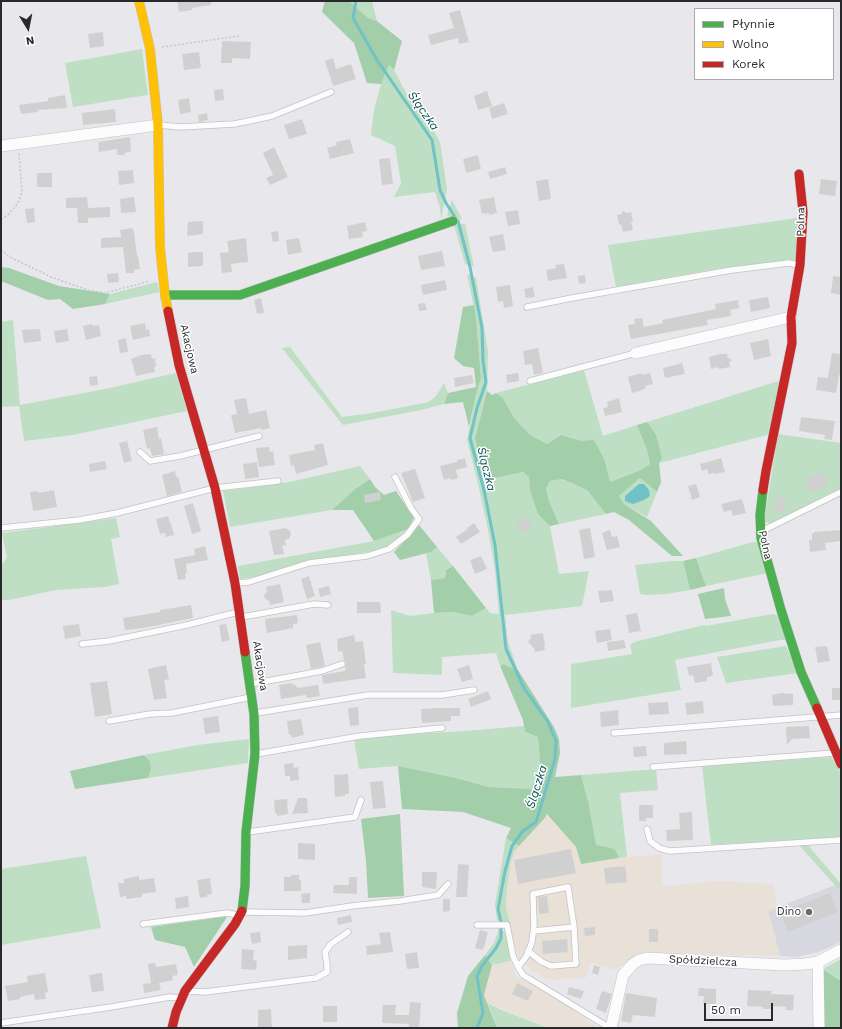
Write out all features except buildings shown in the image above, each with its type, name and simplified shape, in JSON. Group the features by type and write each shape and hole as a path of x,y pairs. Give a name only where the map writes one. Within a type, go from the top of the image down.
{"street":[{"name":"Akacjowa","path":"139,1 150,49 158,125 160,247 165,295 179,365 215,488 235,584 253,697 254,714 255,754 246,832 245,886 241,914 223,942 184,995 176,1012 172,1028"},
{"path":"1,146 158,125"},
{"name":"Polna","path":"799,174 803,212 800,265 792,317 792,343 766,471 760,515 761,538 785,624 801,672 841,764"},
{"path":"165,295 240,295 296,274 453,221"},
{"path":"636,353 792,317"},
{"name":"Spółdzielcza","path":"610,1028 623,975 639,960 647,958 784,964 818,962 841,950"},
{"path":"818,962 819,1028"}],"lane":[{"path":"158,125 180,127 234,124 272,116 331,92"},
{"path":"527,307 724,271 789,263 800,265"},
{"path":"530,381 636,353"},
{"path":"140,452 150,461 180,456 259,436"},
{"path":"235,584 249,582 309,563 367,556 389,549 408,535 419,519 411,508 395,477"},
{"path":"1,528 79,520 117,513 215,488 278,481"},
{"path":"761,532 841,492"},
{"path":"82,644 109,641 240,615 314,604 328,605"},
{"path":"250,684 322,671 342,664"},
{"path":"254,714 368,695 442,695 474,690"},
{"path":"109,721 150,714 172,713 253,697"},
{"path":"614,733 841,715"},
{"path":"255,754 360,736 442,728"},
{"path":"653,767 836,753"},
{"path":"246,832 355,817 361,800"},
{"path":"647,828 650,841 660,848 670,851 841,840"},
{"path":"142,924 227,913 305,913 400,901 438,895 448,884"},
{"path":"518,967 526,957 528,951 532,942 534,931 533,894 568,887 574,927 576,964 552,966 542,962 528,951"},
{"path":"477,925 507,925 513,956 523,975 610,1028"},
{"path":"534,931 574,927"},
{"path":"1,1023 16,1022 205,992 316,978 327,972 325,952 331,944 348,932"}],"path":[{"path":"150,49 239,36"},
{"path":"1,219 8,215 18,203 22,192 18,144"},
{"path":"1,250 8,256 51,277 88,290 105,293 163,277"}],"shaded area":[{"path":"547,813 576,847 581,864 627,857 662,854 662,886 718,881 774,884 777,908 768,911 780,956 697,954 636,956 616,970 591,963 586,978 549,980 533,972 518,957 506,907 507,887 511,861 515,851"},
{"path":"835,885 841,892 841,942 819,952 797,957 780,956 768,911"},
{"path":"510,961 517,977 548,992 599,1028 548,1028 488,1003 484,995 492,965"}],"green space":[{"path":"325,1 349,1 368,18 377,21 402,41 394,70 389,65 381,84 367,83 354,43 322,12"},
{"path":"349,1 372,1 377,21 368,18"},
{"path":"142,49 148,95 73,107 65,63"},
{"path":"389,65 394,70 412,104 429,122 440,142 447,189 441,220 440,208 435,192 394,197 401,183 395,146 371,135 374,110 381,84"},
{"path":"452,200 462,219 453,219 447,215"},
{"path":"797,218 796,260 722,268 616,287 608,245"},
{"path":"465,224 474,267 465,264 454,225"},
{"path":"1,267 9,268 59,286 110,294 105,304 73,309 60,299 48,300 1,281"},
{"path":"467,274 476,278 488,352 487,391 475,439 485,480 523,472 529,476 530,490 538,513 550,526 559,574 589,571 582,606 505,615 508,642 518,670 503,664 500,666 496,653 442,657 442,675 393,673 391,610 410,616 453,612 472,616 486,608 490,613 499,614 495,571 490,540 467,440 476,394 481,378 476,318"},
{"path":"157,282 159,292 105,304 110,294"},
{"path":"474,305 481,378 469,427 463,402 444,404 448,393 476,387 474,368 463,366 454,358 463,307"},
{"path":"13,320 20,405 105,389 176,373 187,411 73,435 24,441 19,406 1,407 1,322"},
{"path":"290,347 342,417 429,402 436,396 444,383 448,393 444,404 343,425 282,348"},
{"path":"584,370 603,436 637,425 647,450 650,464 641,470 610,482 605,461 582,441 561,435 547,444 530,435 514,418 503,398 496,393"},
{"path":"782,380 771,434 659,463 647,422"},
{"path":"487,391 492,395 496,393 503,398 514,418 530,435 547,444 561,435 582,441 594,440 605,461 610,482 641,470 650,464 647,450 637,425 647,422 656,435 662,458 659,463 661,482 657,492 640,478 619,496 624,504 651,521 683,556 672,556 629,520 614,512 606,514 587,490 562,479 550,481 546,489 549,501 559,524 550,526 538,514 530,490 529,477 523,472 485,480 475,439"},
{"path":"778,434 841,443 841,488 770,524 764,521"},
{"path":"360,466 370,479 355,489 332,510 230,527 223,491 289,482"},
{"path":"640,478 657,492 647,517 624,504 619,496"},
{"path":"370,479 375,487 384,495 396,491 414,518 408,529 374,541 353,510 332,510 355,489"},
{"path":"561,479 587,490 606,514 559,524 549,501 546,489 550,481"},
{"path":"116,518 120,537 111,539 119,584 105,587 56,590 9,600 1,600 1,566 7,558 2,533"},
{"path":"419,525 437,547 431,552 400,560 394,552"},
{"path":"408,529 390,545 381,550 309,561 261,576 240,579 238,566 374,541"},
{"path":"757,542 768,573 706,586 696,558"},
{"path":"437,547 453,566 446,570 445,578 431,580 426,553 431,552"},
{"path":"696,558 706,586 690,590 683,561"},
{"path":"683,561 690,590 667,594 640,594 635,565"},
{"path":"453,566 486,608 472,616 453,612 434,613 431,580 445,578 446,570"},
{"path":"724,588 725,599 731,616 705,619 698,594"},
{"path":"772,614 777,615 787,640 780,640 675,660 681,690 571,708 571,664 632,654 630,645 634,642 704,625 706,626"},
{"path":"786,646 798,673 726,683 717,657"},
{"path":"503,664 518,670 554,727 559,739 560,753 555,777 581,775 589,805 596,845 615,849 619,858 581,864 576,847 547,814 519,846 506,838 511,828 463,812 402,809 398,766 452,777 489,787 534,789 540,763 538,737 525,732 523,720 500,666"},
{"path":"524,726 525,732 538,737 540,763 534,789 489,787 452,777 398,766 359,769 354,740 393,735"},
{"path":"249,739 248,763 148,778 151,769 150,761 144,755 197,745"},
{"path":"144,755 150,761 151,769 148,778 75,789 70,771"},
{"path":"831,757 841,772 841,837 711,845 702,766"},
{"path":"656,769 658,790 620,793 627,857 619,858 615,849 596,846 589,805 581,775"},
{"path":"400,814 404,896 368,898 366,861 361,819"},
{"path":"506,838 519,846 511,861 507,887 506,907 510,924 497,920 495,904"},
{"path":"799,845 808,845 841,884 841,892"},
{"path":"86,856 101,928 1,945 1,869"},
{"path":"227,917 194,967 185,947 155,940 151,927"},
{"path":"498,928 505,932 511,958 510,961 492,965 485,955 494,943"},
{"path":"485,955 492,965 484,995 497,1028 458,1028 457,1013 468,976"},
{"path":"841,959 841,981 824,970"},
{"path":"824,970 841,981 841,1028 823,1028"},
{"path":"488,1003 499,1009 548,1028 497,1028"}],"water":[{"path":"639,484 644,484 649,490 650,496 633,504 625,501 625,496"}],"waterway":[{"name":"Ślączka","path":"356,1 353,18 377,60 432,140 440,190 455,217"},
{"name":"Ślączka","path":"458,221 470,267 482,328 483,361 486,382 477,408 470,438 484,490 495,545 506,649 524,688 548,722 556,741 555,759 536,822 523,831 512,846 505,871 498,909 501,922"},
{"name":"Ślączka","path":"477,1028 483,1013 477,976 501,938 501,927"}],"traffic: fast":[{"path":"165,295 240,295 453,221"},
{"path":"763,490 760,515 761,538 781,610 801,672 817,708"},
{"path":"242,911 245,886 246,832 255,754 254,714 245,652"}],"traffic: slow":[{"path":"139,1 150,49 158,125 160,247 168,311"}],"traffic: jam":[{"path":"763,490 792,343 791,317 800,265 803,212 799,174"},
{"path":"168,311 179,365 215,488 235,583 245,652"},
{"path":"817,708 841,764"},
{"path":"172,1028 176,1012 185,991 235,924 242,911"}],"place":[{"name":"Dino","path":"809,912"}]}
